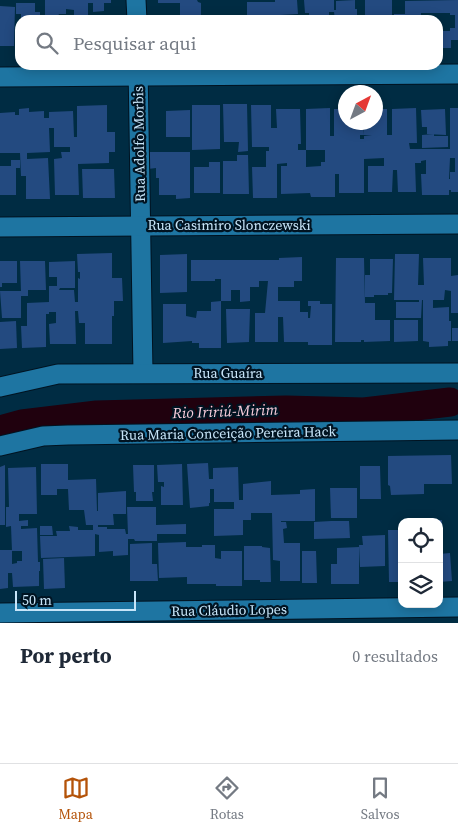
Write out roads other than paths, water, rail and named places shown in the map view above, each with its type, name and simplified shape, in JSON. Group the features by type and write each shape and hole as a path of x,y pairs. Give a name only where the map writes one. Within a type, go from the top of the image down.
{"street":[{"path":"136,0 137,15"},
{"path":"0,77 138,71 458,74"},
{"name":"Rua Adolfo Morbis","path":"138,71 143,373"},
{"name":"Rua Casimiro Slonczewski","path":"0,227 458,224"},
{"name":"Rua Guaíra","path":"0,387 58,374 458,373"},
{"name":"Rua Maria Conceição Pereira Hack","path":"0,446 43,436 68,435 458,430"},
{"name":"Rua Cláudio Lopes","path":"0,613 458,607"}],"waterway":[{"name":"Rio Iririú-Mirim","path":"0,430 22,424 97,415 286,410 364,412 450,402"}]}
